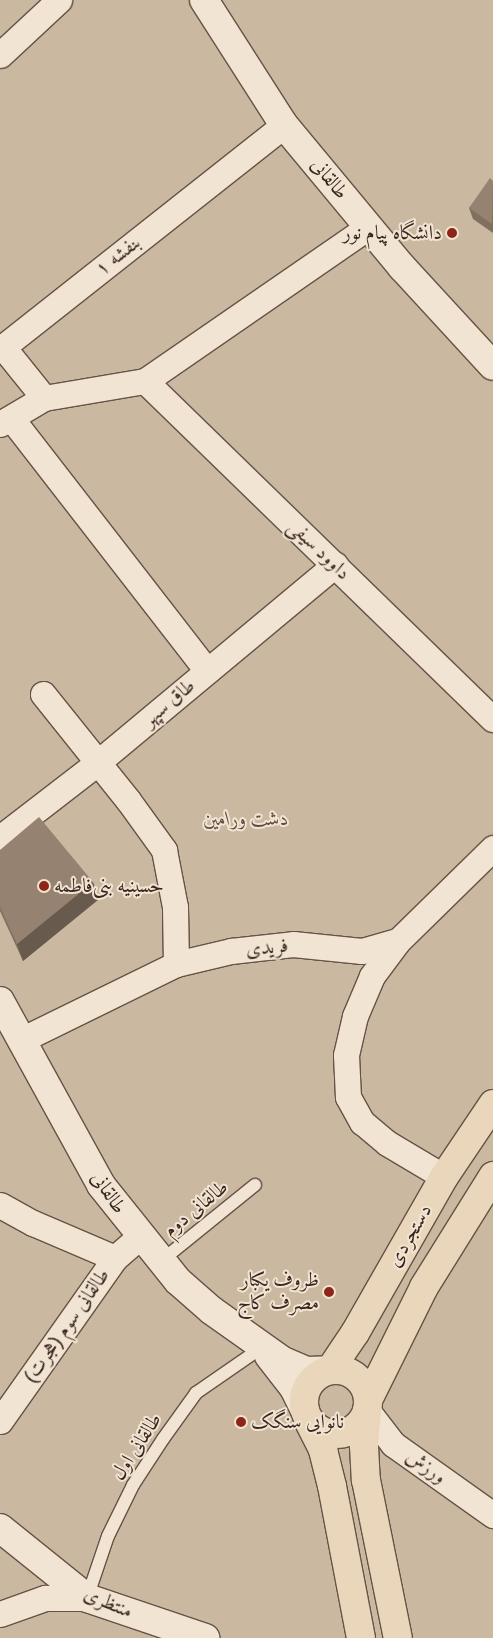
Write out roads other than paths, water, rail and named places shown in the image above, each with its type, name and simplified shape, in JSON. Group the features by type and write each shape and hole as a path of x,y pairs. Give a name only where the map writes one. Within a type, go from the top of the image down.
{"main road":[{"name":"دستجردی","path":"330,1370 355,1333 444,1177 493,1104"},
{"name":"دستجردی","path":"398,1638 366,1480 364,1446 367,1405 424,1287 484,1203 493,1176"},
{"path":"307,1416 326,1433 336,1434 355,1428 367,1405 366,1391 355,1376 347,1372 330,1370 311,1381 304,1401 307,1416 322,1450 332,1486 361,1638"}],"street":[{"path":"0,55 60,0"},
{"name":"طالقانی","path":"204,0 284,125 368,227 493,366"},
{"name":"بنفشه ۱","path":"44,398 3,347 284,125"},
{"path":"207,671 6,421 44,398 145,381 368,227"},
{"name":"داوود سیفی","path":"145,381 493,718"},
{"name":"طاق سپهر","path":"0,838 97,763 335,565"},
{"path":"43,694 164,850 175,907 176,964"},
{"name":"فریدی","path":"20,1040 176,964 231,951 293,944 362,951 398,941 493,848"},
{"path":"398,941 372,976 355,1016 346,1055 348,1097 362,1122 444,1177"},
{"name":"طالقانی","path":"0,1001 101,1185 139,1237 161,1262 211,1310 261,1348 285,1374 307,1416"},
{"path":"0,1205 32,1223 115,1258"},
{"name":"طالقانی سوم (هجرت)","path":"0,1421 115,1258 139,1237"},
{"name":"طالقانی","path":"261,1348 307,1370 330,1370"},
{"name":"ورزش","path":"367,1405 393,1444 493,1515"},
{"name":"منتظری","path":"0,1528 87,1598 204,1638"},
{"path":"0,1614 45,1598 87,1598"}],"lane":[{"name":"طالقانی دوم","path":"161,1262 255,1185"},
{"name":"طالقانی اول","path":"87,1598 108,1536 133,1485 163,1439 196,1393 261,1348"}],"place":[{"name":"دانشگاه پیام نور","path":"452,233"},
{"name":"حسینیه بنی‌فاطمه","path":"44,886"},
{"name":"ظروف یکبار مصرف کاج","path":"329,1292"},
{"name":"نانوایی سنگک","path":"241,1422"}],"park label":[{"name":"دشت ورامین","path":"246,819"}]}
